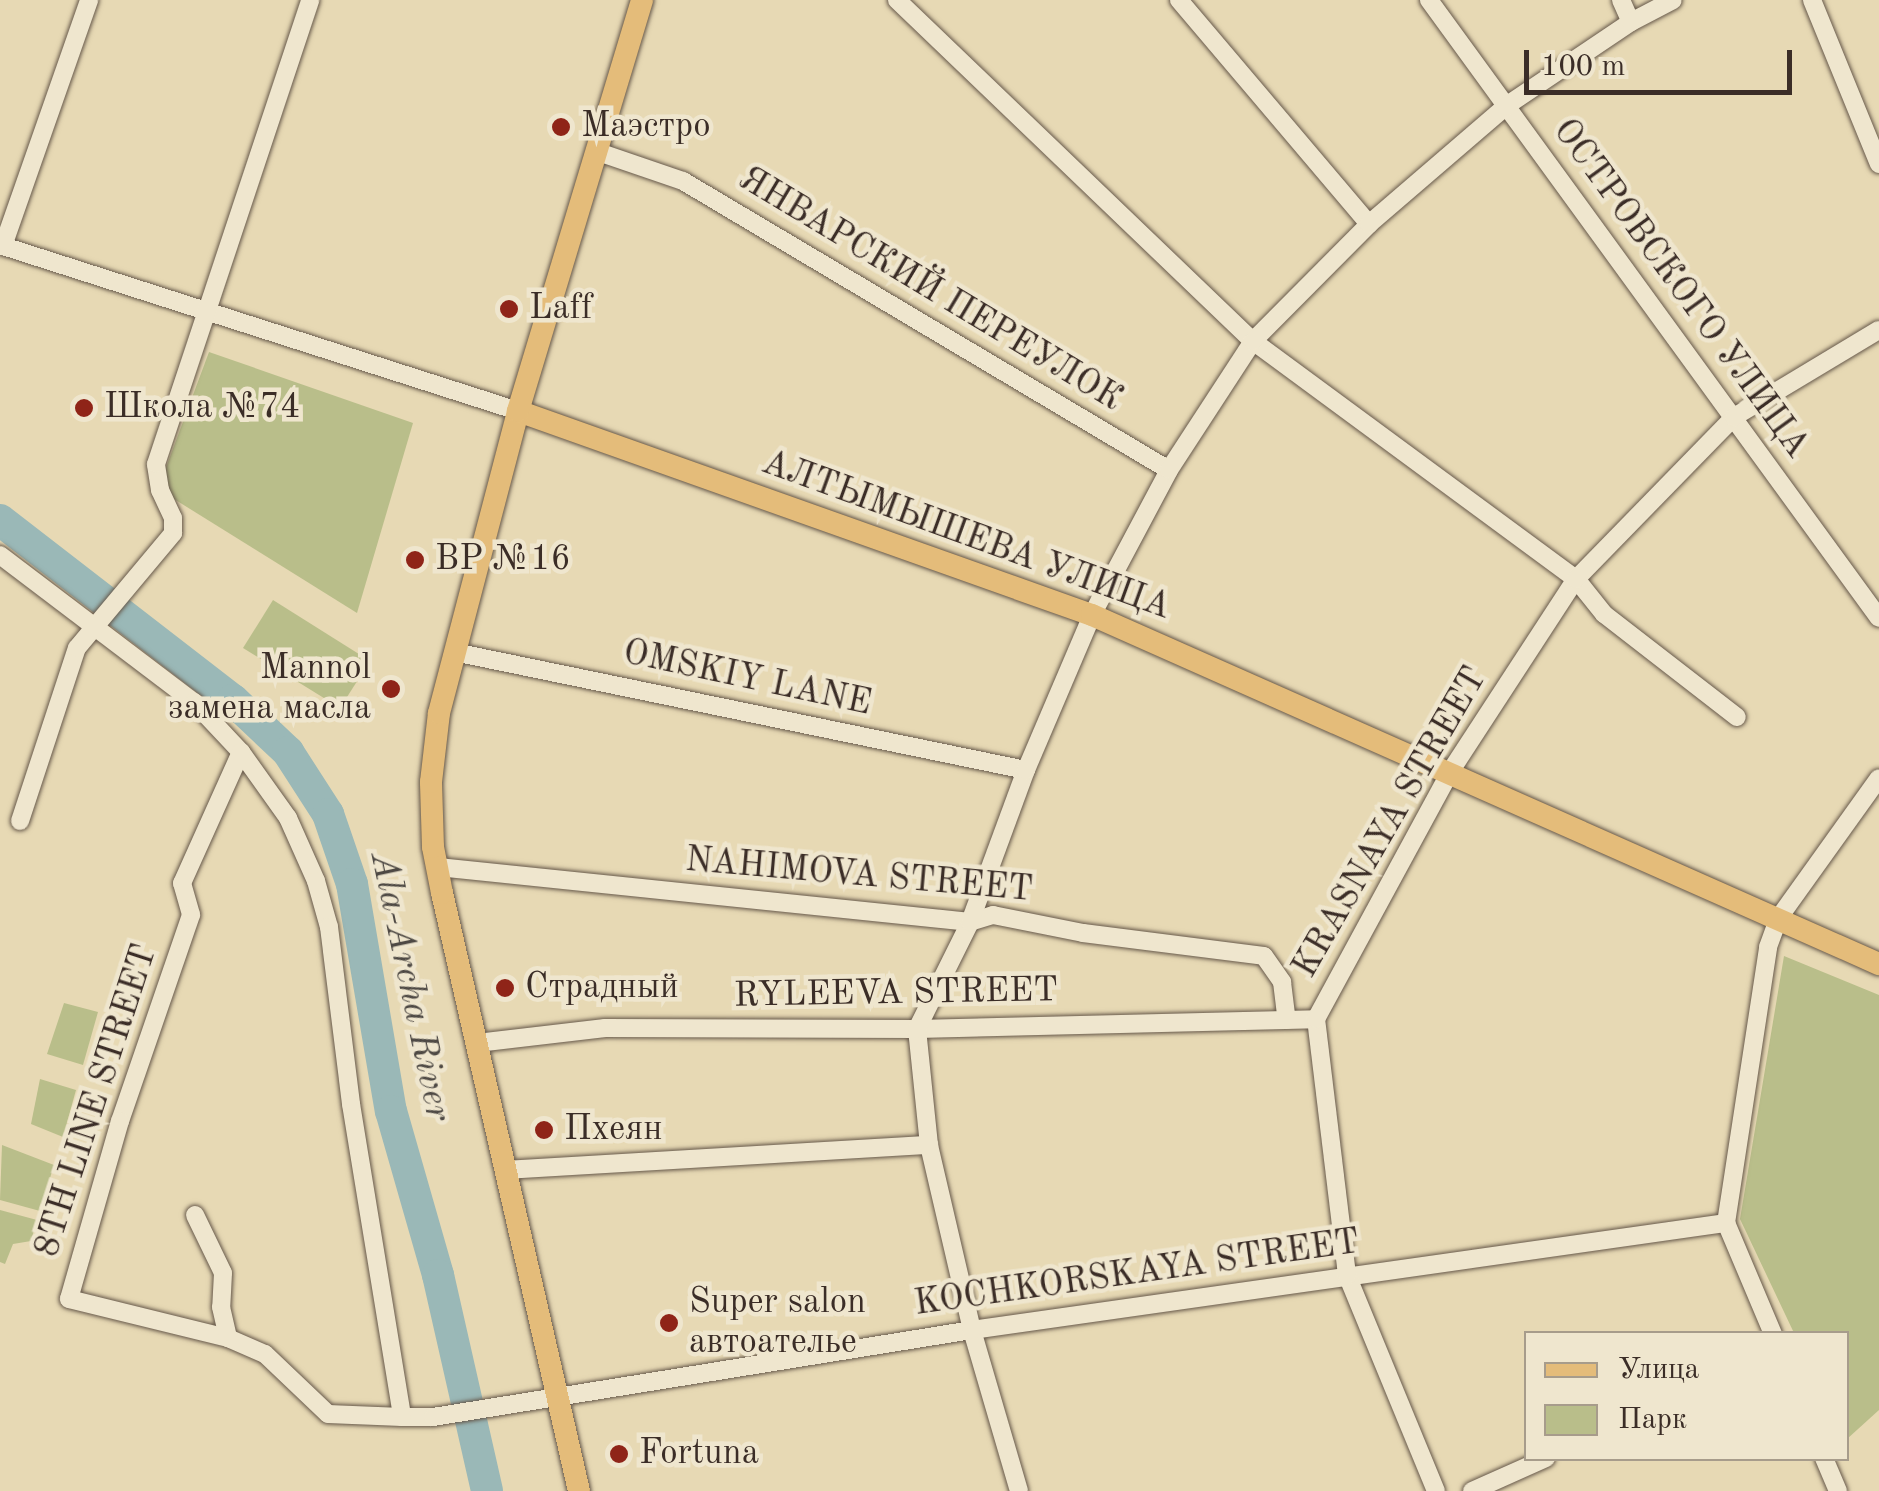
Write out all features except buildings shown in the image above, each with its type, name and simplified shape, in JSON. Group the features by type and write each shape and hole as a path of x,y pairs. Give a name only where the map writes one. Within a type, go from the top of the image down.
{"main road":[{"path":"579,1491 438,868 431,814 433,751 454,652 518,411 642,0"},
{"name":"АЛТЫМЫШЕВА УЛИЦА","path":"518,411 1092,615 1879,964"}],"street":[{"path":"2,246 89,0"},
{"path":"20,821 77,648 173,533 173,518 160,490 156,464 210,312 310,0"},
{"path":"896,0 1253,340 1576,579 1604,614 1737,717"},
{"path":"1180,0 1370,224"},
{"name":"ОСТРОВСКОГО УЛИЦА","path":"1428,0 1879,618"},
{"path":"1622,0 1632,22"},
{"path":"1019,1491 972,1330 929,1144 917,1029 970,922 1026,770 1092,615 1170,470 1253,340 1370,224 1506,106 1632,22 1673,0"},
{"path":"1812,0 1879,164"},
{"name":"ЯНВАРСКИЙ ПЕРЕУЛОК","path":"598,152 683,181 1170,470"},
{"name":"АЛТЫМЫШЕВА УЛИЦА","path":"2,246 518,411"},
{"name":"KRASNAYA STREET","path":"1436,1491 1347,1275 1316,1019 1450,772 1576,579 1734,417 1879,330"},
{"path":"0,556 194,702 242,752 288,818 316,881 329,927 351,1104 402,1417"},
{"name":"OMSKIY LANE","path":"454,652 1026,770"},
{"name":"8TH LINE STREET","path":"242,752 182,883 191,915 120,1120 69,1299 228,1338 265,1354 328,1414 434,1418 498,1407"},
{"path":"1772,1331 1726,1222 1764,966 1778,919 1879,778"},
{"name":"NAHIMOVA STREET","path":"438,868 970,922 993,914 1083,933 1264,956 1282,982 1287,1020"},
{"name":"RYLEEVA STREET","path":"477,1042 605,1028 917,1029 1316,1019"},
{"path":"505,1170 929,1144"},
{"path":"195,1215 223,1273 221,1307 228,1338"},
{"name":"KOCHKORSKAYA STREET","path":"498,1407 972,1330 1726,1222"},
{"path":"1472,1491 1539,1461"},
{"path":"1825,1461 1835,1490"}],"green space":[{"path":"209,352 413,423 357,613 158,489"},
{"path":"273,600 370,661 340,708 243,648"},
{"path":"1784,956 1879,995 1879,1410 1849,1437 1849,1331 1793,1331 1740,1219"},
{"path":"64,1003 98,1012 83,1065 47,1054"},
{"path":"40,1079 76,1090 63,1137 31,1124"},
{"path":"2,1145 54,1165 40,1211 0,1200"},
{"path":"0,1210 37,1220 31,1241 13,1244 5,1264 0,1262"}],"waterway":[{"name":"Ala-Archa River","path":"0,520 233,700 288,752 328,814 352,884 391,1111 438,1275 487,1491"}],"place":[{"name":"Маэстро","path":"561,127"},
{"name":"Laff","path":"509,309"},
{"name":"Школа №74","path":"84,408"},
{"name":"BP №16","path":"415,560"},
{"name":"Mannol замена масла","path":"391,689"},
{"name":"Страдный","path":"505,988"},
{"name":"Пхеян","path":"544,1130"},
{"name":"Super salon автоателье","path":"669,1323"},
{"name":"Fortuna","path":"619,1454"}]}
